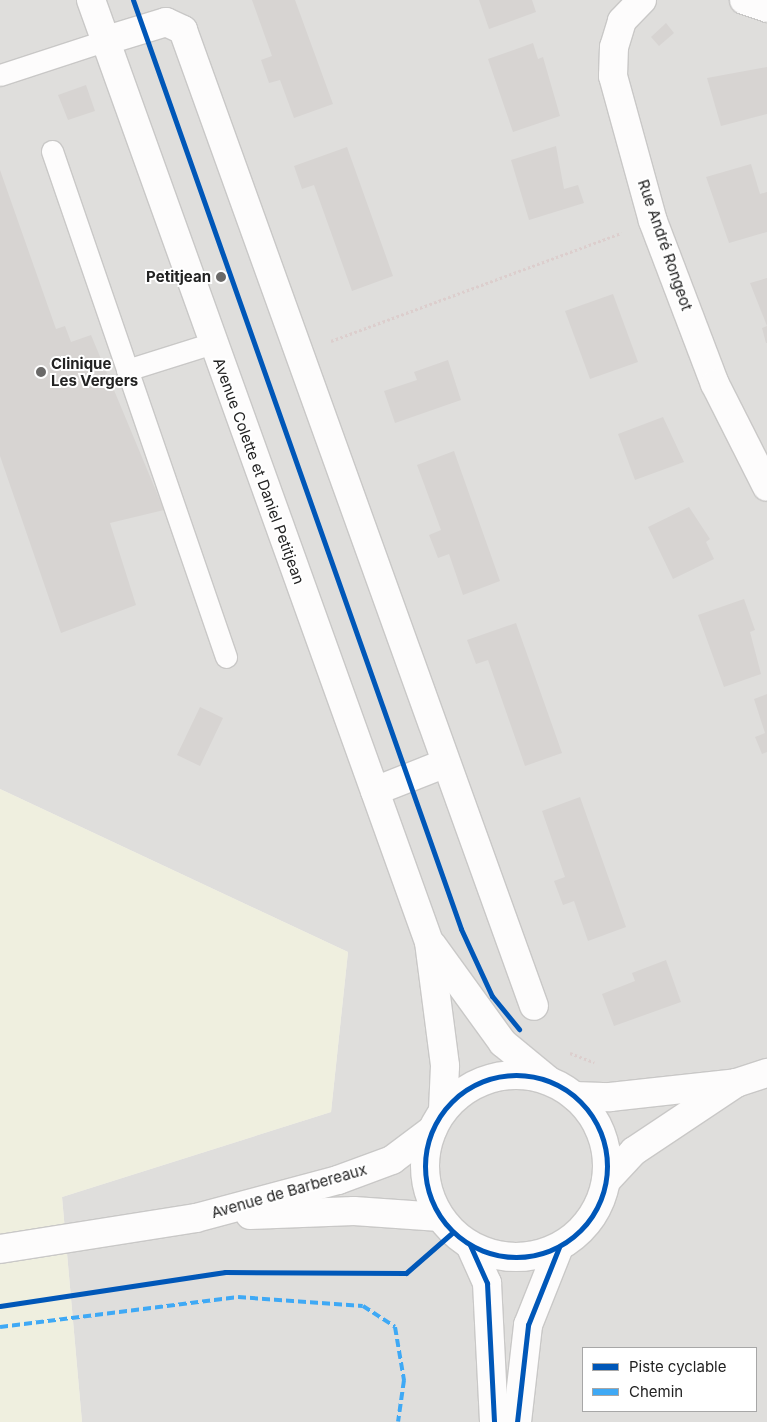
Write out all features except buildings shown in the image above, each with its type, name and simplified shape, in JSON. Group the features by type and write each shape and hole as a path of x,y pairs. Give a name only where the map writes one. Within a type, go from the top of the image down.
{"street":[{"name":"Avenue Colette et Daniel Petitjean","path":"91,0 104,41 429,942 446,1066 425,1175 440,1217"},
{"name":"Rue André Rongeot","path":"642,0 622,21 614,47 613,76 653,221 715,384 767,486"},
{"path":"744,0 767,8"},
{"path":"104,41 166,22 183,30 534,1006"},
{"path":"375,791 446,763"},
{"name":"Avenue Colette et Daniel Petitjean","path":"429,942 503,1044 548,1080"},
{"path":"574,1096 610,1097 736,1083 767,1073"},
{"name":"Avenue de Barbereaux","path":"196,1218 368,1169 392,1160 479,1082 525,1074 548,1080"},
{"path":"517,1422 528,1325 559,1247 593,1215 606,1181 606,1148 598,1126 574,1096 548,1080"},
{"path":"606,1181 634,1151 736,1083"},
{"name":"Avenue de Barbereaux","path":"0,1249 196,1218 354,1211 440,1217"},
{"path":"440,1217 470,1245 487,1284 494,1422"},
{"path":"470,1245 514,1258 559,1247"}],"lane":[{"path":"0,75 104,41"},
{"path":"52,151 226,657"},
{"path":"127,370 213,343"}],"path":[{"path":"299,353 653,221"}],"shaded area":[{"path":"0,0 767,0 767,1422 82,1422 62,1197 331,1112 348,952 0,789"}],"green space":[{"path":"0,789 348,952 331,1112 62,1197 82,1422 0,1422"}],"marked path":[{"path":"0,1327 238,1297 363,1306 395,1327 404,1380 398,1422"}],"cycle path":[{"path":"133,0 461,929 492,996 519,1029"},
{"path":"507,1075 525,1075 551,1082 567,1090 587,1108 600,1131 607,1157 607,1166 607,1175 600,1201 587,1224 574,1237 542,1253 525,1257 507,1257 481,1250 465,1242 445,1224 429,1192 425,1175 425,1157 432,1131 440,1115 458,1095 490,1079 507,1075"},
{"path":"0,1306 225,1272 406,1273 453,1232"},
{"path":"470,1245 487,1283 494,1422"},
{"path":"517,1422 528,1325 559,1247"}],"place":[{"name":"Petitjean","path":"221,277"},
{"name":"Clinique Les Vergers","path":"41,372"}]}
